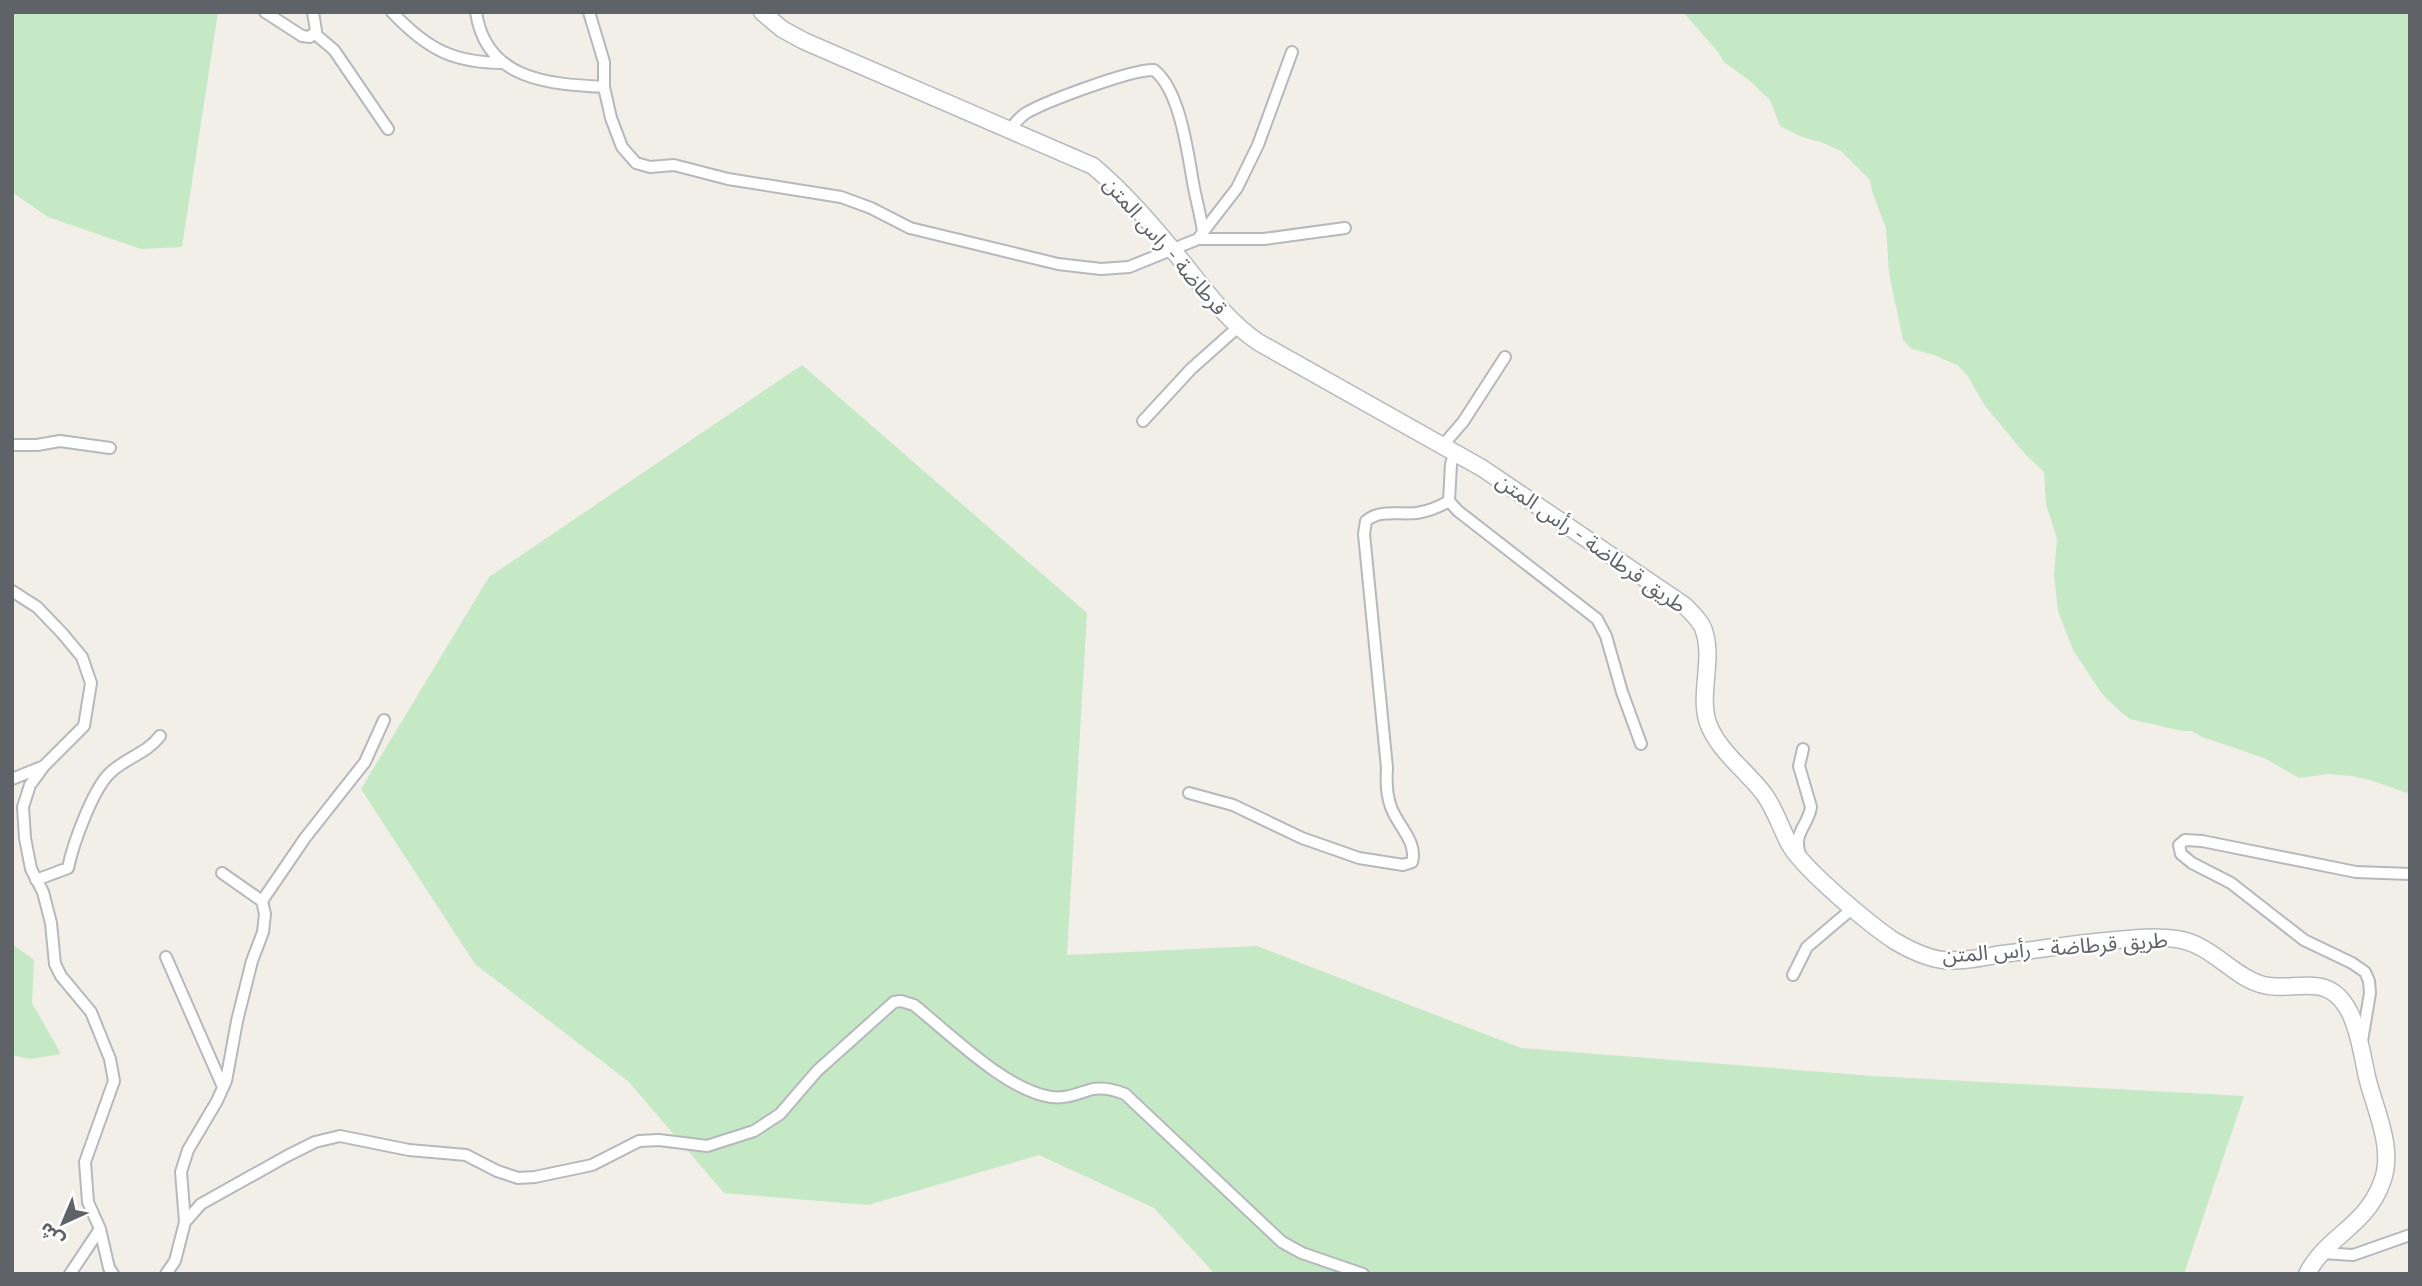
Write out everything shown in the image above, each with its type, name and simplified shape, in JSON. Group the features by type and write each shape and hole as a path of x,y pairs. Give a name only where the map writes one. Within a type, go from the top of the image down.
{"main road":[{"name":"قرطاضة - راس المتن","path":"762,12 782,29 804,41 1011,128 1093,166 1116,186 1237,328 1482,468"},
{"name":"طريق قرطاضة - رأس المتن","path":"1482,468 1674,597 1698,619 1704,630 1705,710 1709,725 1721,745 1763,793 1792,848 1804,863 1893,940 1920,954 1943,960 2141,937 2178,939 2198,946 2258,984 2327,988 2339,996 2353,1021 2360,1047 2386,1154 2384,1178 2368,1212 2322,1253 2307,1274"}],"street":[{"path":"265,12 302,36 310,37 314,33"},
{"path":"313,12 314,33 334,50 388,129"},
{"path":"392,12 407,28 450,57 483,63 504,63"},
{"path":"476,12 489,48 516,72 553,83 604,87"},
{"path":"589,12 604,62 604,87 611,118 622,147 636,163 650,167 674,165 728,179 841,197 871,208 910,228 1058,264 1101,269 1129,267 1201,235 1264,239 1345,228"},
{"path":"1201,235 1237,188 1258,145 1292,52"},
{"path":"1011,128 1024,114 1059,99 1134,73 1154,70 1160,75 1169,92 1183,127 1201,235"},
{"path":"1143,421 1191,369 1237,328"},
{"path":"1505,357 1449,448 1449,500 1458,511 1597,619 1606,636 1641,744"},
{"path":"12,445 37,446 60,441 110,448"},
{"path":"1189,793 1233,806 1302,838 1359,858 1403,865 1412,862 1414,855 1411,844 1391,809 1386,789 1387,768 1364,534 1366,521 1373,515 1416,513 1436,508 1449,500"},
{"path":"12,591 37,607 62,633 82,657 91,683 83,726 44,766 30,785 23,807 31,869 43,892 51,923 55,964 61,976 92,1012 110,1059 114,1081 85,1162 88,1202 100,1229 109,1268 113,1274"},
{"path":"262,901 305,838 365,762 384,720"},
{"path":"36,880 68,867 73,845 100,785 111,772 153,744 160,736"},
{"path":"1803,749 1799,766 1811,807 1797,840 1804,863"},
{"path":"12,779 44,766"},
{"path":"12,810 26,799"},
{"path":"2360,1047 2370,993 2365,972 2304,940 2231,883 2192,863 2181,854 2179,845 2185,839 2203,841 2356,872 2410,874"},
{"path":"166,1274 174,1261 185,1222 181,1172 188,1150 223,1087 237,1021 263,932 265,914 262,901 222,873"},
{"path":"1793,975 1807,947 1853,908"},
{"path":"166,957 223,1087"},
{"path":"185,1222 201,1204 287,1156 315,1142 340,1136 408,1150 466,1155 518,1178 592,1165 639,1141 659,1140 707,1146 754,1131 780,1114 817,1071 894,1003 901,1001 914,1005 1010,1082 1031,1093 1055,1098 1079,1096 1093,1089 1110,1088 1125,1094 1282,1242 1302,1253 1363,1274"},
{"path":"70,1274 100,1229"},
{"path":"2322,1253 2353,1255 2410,1235"}],"green space":[{"path":"12,12 218,12 182,247 141,249 48,217 12,192"},
{"path":"1683,12 2410,12 2410,794 2353,776 2328,774 2299,778 2264,758 2202,737 2192,731 2130,719 2102,694 2073,650 2058,611 2054,574 2057,539 2046,504 2044,472 1985,406 1967,375 1957,365 1912,349 1903,340 1889,273 1886,228 1870,180 1841,151 1780,126 1770,100 1724,62"},
{"path":"802,365 1087,613 1067,955 1257,946 1521,1048 1873,1076 2244,1096 2184,1274 1215,1274 1154,1208 1039,1155 868,1205 724,1193 628,1081 475,964 361,789 489,577"},
{"path":"12,944 34,960 32,1003 61,1054 30,1059 12,1055"}]}
